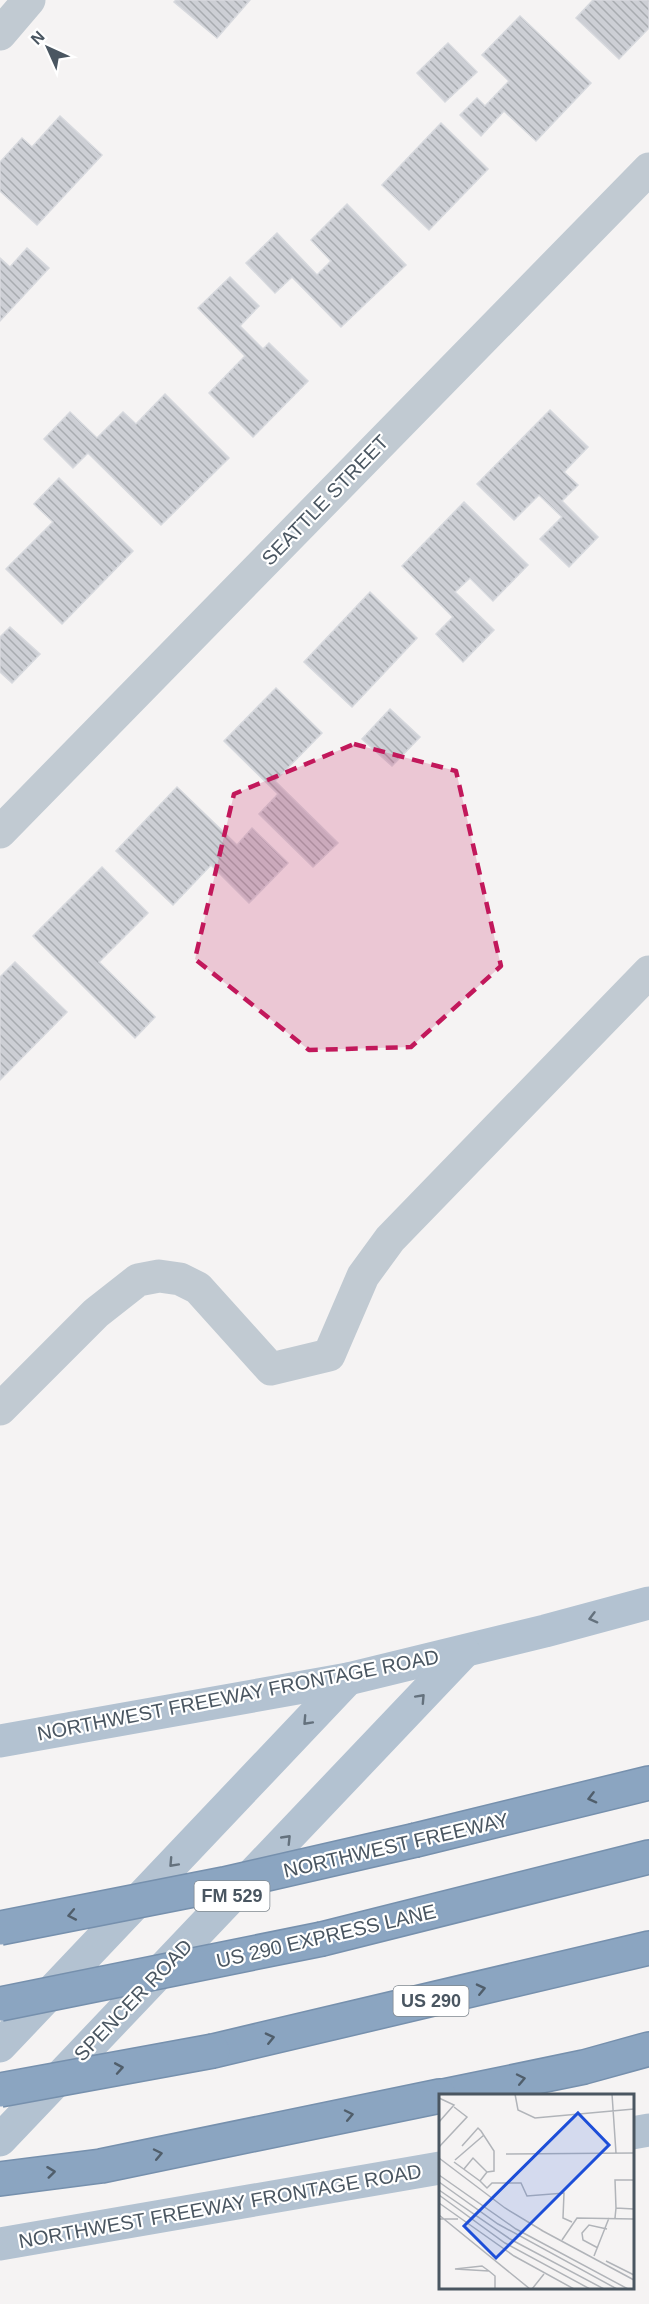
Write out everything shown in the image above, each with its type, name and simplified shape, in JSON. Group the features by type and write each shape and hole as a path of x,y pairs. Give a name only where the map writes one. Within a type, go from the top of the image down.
{"highway":[{"name":"NORTHWEST FREEWAY","path":"0,1928 224,1884 649,1783"},
{"name":"US 290 EXPRESS LANE","path":"0,2004 322,1940 649,1857"},
{"name":"US 290","path":"0,2090 213,2051 649,1948"},
{"path":"452,2094 584,2067 649,2049"},
{"path":"0,2179 101,2166 439,2097"}],"main road":[{"name":"NORTHWEST FREEWAY FRONTAGE ROAD","path":"0,1741 348,1679 464,1652 649,1603"},
{"name":"SPENCER ROAD","path":"0,2140 464,1652"},
{"name":"FM 529","path":"0,2046 348,1679"},
{"path":"634,2133 649,2130"},
{"name":"NORTHWEST FREEWAY FRONTAGE ROAD","path":"0,2244 439,2168"}],"street":[{"path":"0,34 29,0"},
{"name":"SEATTLE STREET","path":"0,832 649,169"},
{"path":"0,1409 96,1313 138,1280 159,1276 180,1279 198,1288 271,1369 329,1355 363,1276 390,1239 649,972"}],"highlighted area":[{"path":"354,744 456,771 501,966 411,1047 309,1050 195,959 234,794"}],"building":[{"path":"176,0 250,0 217,38 174,2"},
{"path":"593,0 649,0 649,28 619,59 576,18"},
{"path":"520,16 591,83 536,141 504,111 481,136 460,115 477,98 485,106 509,81 482,55"},
{"path":"448,43 477,72 445,102 417,73"},
{"path":"60,116 102,155 37,225 0,191 0,162 22,138 32,147"},
{"path":"441,123 488,169 429,230 382,185"},
{"path":"347,204 406,265 341,327 292,277 275,293 246,263 277,233 317,275 331,261 311,240"},
{"path":"27,248 49,268 0,321 0,258 10,267"},
{"path":"230,277 259,306 240,326 263,349 269,343 308,381 253,437 209,393 245,356 198,308"},
{"path":"165,394 229,458 161,525 88,453 73,468 44,439 70,412 97,438 123,412 136,424"},
{"path":"550,410 588,447 564,472 578,485 562,501 598,537 569,567 540,539 562,517 539,495 514,520 477,484"},
{"path":"59,478 133,551 62,624 6,569 53,522 34,504"},
{"path":"464,502 528,565 493,601 470,578 455,592 494,630 463,662 436,634 453,617 402,566"},
{"path":"370,592 417,638 352,707 304,662"},
{"path":"10,627 40,654 12,683 0,672 0,637"},
{"path":"276,688 322,733 275,781 338,843 313,867 259,814 278,794 224,741"},
{"path":"390,709 420,737 392,766 362,739"},
{"path":"177,787 237,845 252,828 288,863 249,903 211,865 173,905 116,851"},
{"path":"102,867 148,913 99,962 155,1017 135,1038 33,936"},
{"path":"15,962 67,1012 0,1080 0,977"}]}
